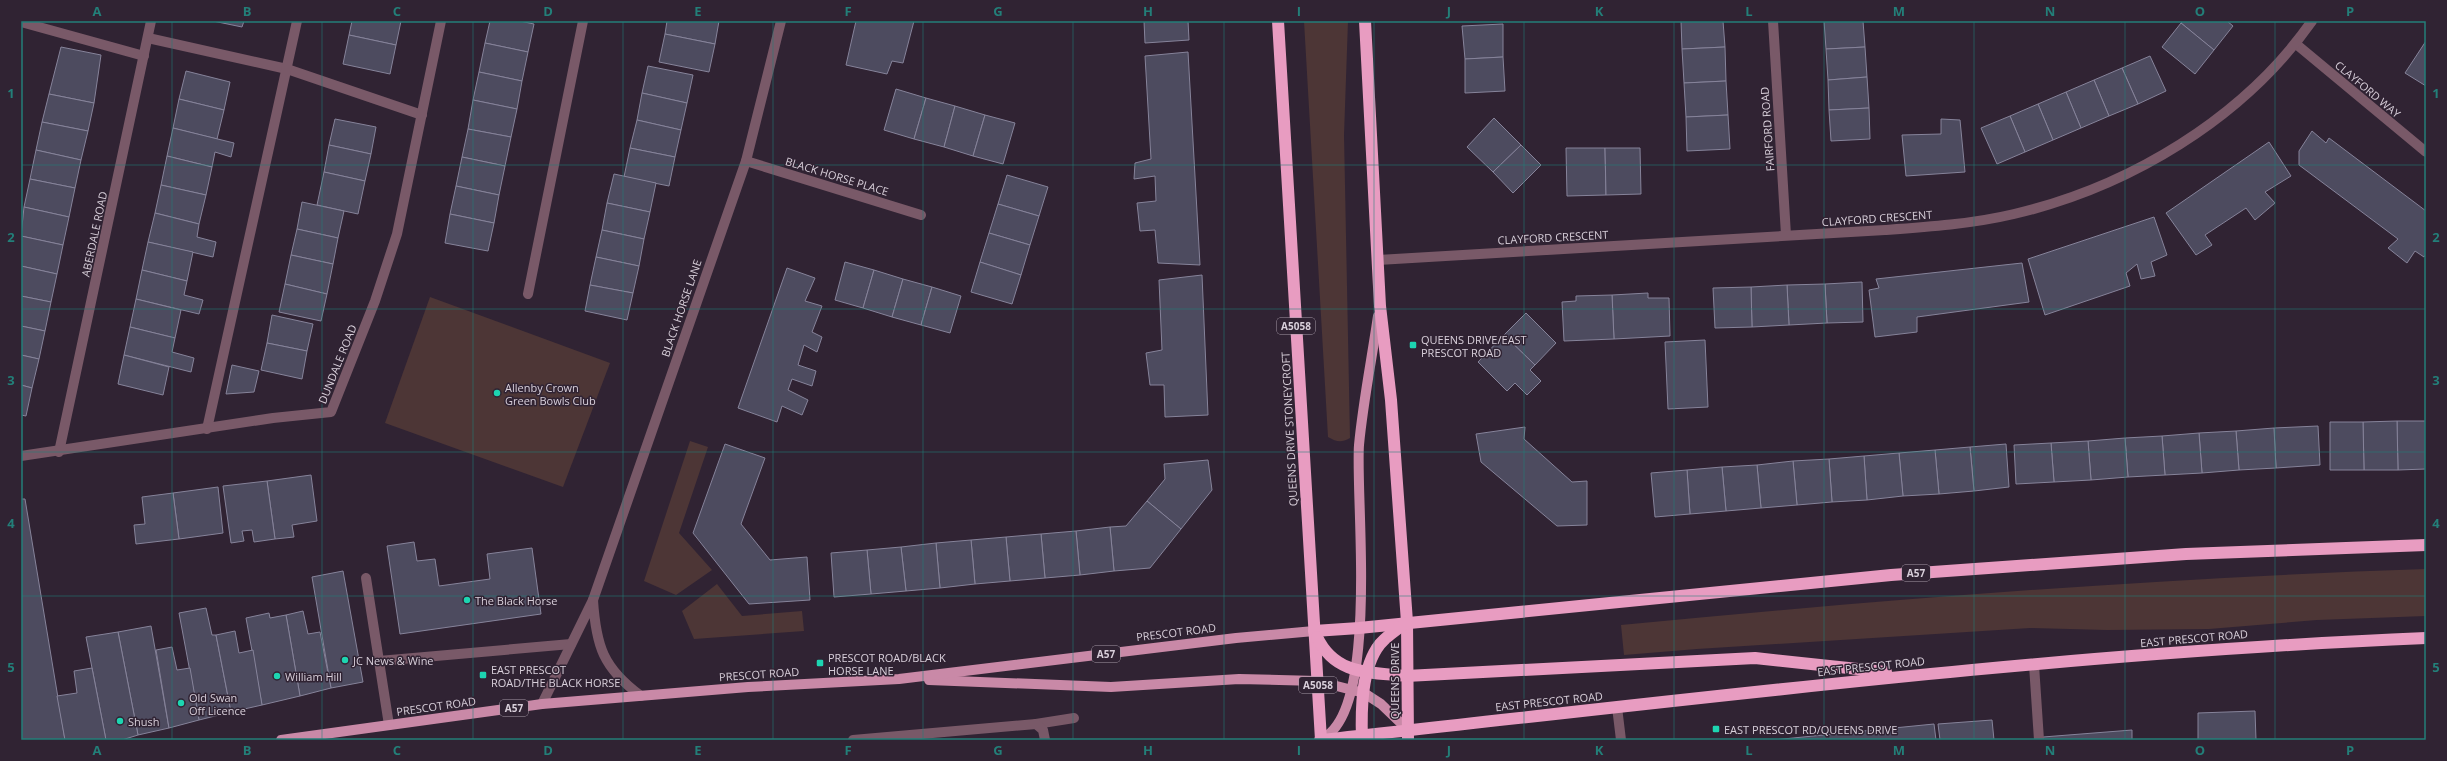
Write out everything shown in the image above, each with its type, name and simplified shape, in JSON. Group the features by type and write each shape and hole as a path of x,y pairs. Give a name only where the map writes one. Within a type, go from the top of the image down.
{"highway":[{"name":"QUEENS DRIVE STONEYCROFT","path":"1278,21 1321,740"},
{"path":"1362,738 1364,693 1371,660 1380,644 1407,622 1391,400 1380,306 1366,21"},
{"name":"A57","path":"1407,622 1891,575 2186,554 2426,545"},
{"name":"PRESCOT ROAD","path":"1314,631 1359,628 1407,622"},
{"name":"QUEENS DRIVE","path":"1407,622 1407,734"},
{"path":"1314,631 1324,652 1338,664 1354,670 1406,676 1755,658 1911,674"},
{"name":"EAST PRESCOT ROAD","path":"1321,740 1407,734 1617,707 1911,674 2253,647 2426,638"}],"main road":[{"path":"1317,740 1321,740 1339,722 1352,690 1359,628 1362,570 1359,446 1380,306"},
{"name":"PRESCOT ROAD","path":"288,739 542,704 899,679 1228,639 1314,631"},
{"path":"899,679 1111,687 1239,679 1317,681 1364,693 1381,704 1407,734"}],"street":[{"name":"ABERDALE ROAD","path":"59,452 151,21"},
{"path":"207,429 297,21"},
{"name":"DUNDALE ROAD","path":"21,456 59,452 207,429 331,412 375,301 397,234 441,21"},
{"path":"528,294 583,21"},
{"name":"BLACK HORSE LANE","path":"542,704 593,600 746,161 780,21"},
{"name":"FAIRFORD ROAD","path":"1773,21 1786,235"},
{"name":"CLAYFORD CRESCENT","path":"1378,260 1962,224 2013,214 2064,201 2115,180 2168,152 2212,122 2255,86 2296,44 2312,21"},
{"path":"21,22 144,56"},
{"path":"148,38 287,70 422,115"},
{"name":"CLAYFORD WAY","path":"2296,44 2426,152"},
{"name":"BLACK HORSE PLACE","path":"746,161 921,215"},
{"path":"366,578 389,725"},
{"name":"BLACK HORSE LANE","path":"593,600 596,638 601,651 627,686 641,696"},
{"path":"379,661 571,644"},
{"path":"2034,665 2039,740"},
{"path":"1617,707 1621,740"},
{"path":"853,740 1036,724 1074,718"},
{"path":"1036,724 1044,730 1045,740"}],"shaded area":[{"path":"1304,21 1348,21 1344,135 1350,438 1344,441 1337,441 1328,437"},
{"name":"Allenby Crown Green Bowls Club","path":"430,297 610,363 563,487 385,423"},
{"path":"690,441 708,447 679,533 712,570 676,595 644,581"},
{"path":"2426,569 2426,616 2317,620 2209,629 2107,630 2030,628 1624,655 1621,625 1923,598 2023,591 2224,578"},
{"path":"717,584 742,616 802,611 804,631 694,639 682,611"}],"building":[{"path":"213,21 244,21 242,27"},
{"path":"352,21 401,21 396,45 349,35"},
{"path":"490,21 520,21 534,24 528,52 485,43"},
{"path":"667,21 719,21 715,44 665,34"},
{"path":"856,21 914,21 903,63 892,61 887,74 846,65"},
{"path":"1144,21 1188,21 1189,40 1145,43"},
{"path":"1681,21 1723,21 1725,47 1682,49"},
{"path":"1824,21 1863,21 1865,47 1826,49"},
{"path":"2183,21 2227,21 2233,26 2214,50 2181,23"},
{"path":"2181,23 2214,50 2195,74 2162,47"},
{"path":"1503,24 1503,57 1465,59 1462,26"},
{"path":"665,34 715,44 709,72 659,62"},
{"path":"349,35 396,45 390,74 343,64"},
{"path":"2426,41 2426,86 2405,73"},
{"path":"485,43 528,52 522,81 479,72"},
{"path":"61,47 101,55 94,103 49,94"},
{"path":"1725,47 1726,81 1684,83 1682,49"},
{"path":"1865,47 1867,77 1828,80 1826,49"},
{"path":"1188,52 1200,265 1158,263 1155,230 1140,231 1137,203 1156,201 1155,176 1134,179 1135,163 1151,159 1145,56"},
{"path":"2150,56 2166,91 2138,104 2122,68"},
{"path":"1503,57 1505,91 1465,93 1465,59"},
{"path":"648,66 693,75 687,103 642,93"},
{"path":"2122,68 2138,104 2109,116 2094,80"},
{"path":"186,71 230,82 224,110 179,99"},
{"path":"479,72 522,81 517,109 473,100"},
{"path":"1867,77 1869,108 1829,110 1828,80"},
{"path":"2094,80 2109,116 2081,128 2066,92"},
{"path":"1726,81 1728,115 1686,117 1684,83"},
{"path":"896,89 926,98 914,139 884,130"},
{"path":"2066,92 2081,128 2053,140 2038,104"},
{"path":"642,93 687,103 681,130 637,120"},
{"path":"49,94 94,103 88,131 42,122"},
{"path":"926,98 955,106 944,147 914,139"},
{"path":"179,99 224,110 217,139 173,128"},
{"path":"473,100 517,109 511,137 468,129"},
{"path":"2038,104 2053,140 2025,152 2010,116"},
{"path":"955,106 985,115 973,156 944,147"},
{"path":"1869,108 1870,139 1831,141 1829,110"},
{"path":"985,115 1015,123 1003,164 973,156"},
{"path":"1728,115 1730,149 1687,151 1686,117"},
{"path":"2010,116 2025,152 1997,164 1981,128"},
{"path":"1494,118 1521,145 1493,172 1467,147"},
{"path":"335,119 376,127 371,154 329,145"},
{"path":"1941,119 1960,120 1965,172 1906,176 1902,135 1941,134"},
{"path":"637,120 681,130 675,157 630,148"},
{"path":"42,122 88,131 81,160 36,150"},
{"path":"173,128 234,143 231,157 215,152 212,167 167,156"},
{"path":"468,129 511,137 505,166 462,157"},
{"path":"2312,131 2326,143 2329,138 2426,211 2426,254 2424,257 2415,251 2407,263 2388,248 2398,239 2299,165 2299,151"},
{"path":"2269,142 2291,176 2265,192 2275,203 2255,220 2246,208 2205,235 2212,245 2196,255 2166,213"},
{"path":"329,145 371,154 365,181 324,172"},
{"path":"1521,145 1541,165 1513,193 1493,172"},
{"path":"630,148 675,157 669,186 624,177"},
{"path":"1566,148 1605,148 1606,195 1567,196"},
{"path":"1605,148 1640,148 1641,194 1606,195"},
{"path":"36,150 81,160 75,188 30,179"},
{"path":"167,156 212,167 206,195 161,185"},
{"path":"462,157 505,166 499,195 456,186"},
{"path":"324,172 365,181 358,214 317,205"},
{"path":"614,174 656,183 650,212 607,203"},
{"path":"1007,175 1048,187 1039,216 998,204"},
{"path":"30,179 75,188 69,217 24,207"},
{"path":"161,185 206,195 199,224 155,213"},
{"path":"456,186 499,195 494,223 450,214"},
{"path":"302,202 344,211 338,238 297,229"},
{"path":"607,203 650,212 644,239 602,230"},
{"path":"998,204 1039,216 1030,245 989,233"},
{"path":"24,207 69,217 63,245 21,236"},
{"path":"155,213 199,224 197,237 216,242 213,257 148,242"},
{"path":"450,214 494,223 488,251 445,243"},
{"path":"2154,217 2167,255 2151,262 2155,276 2141,279 2137,264 2126,273 2130,286 2045,315 2028,259"},
{"path":"297,229 338,238 333,264 291,255"},
{"path":"602,230 644,239 639,266 596,257"},
{"path":"989,233 1030,245 1021,275 980,262"},
{"path":"21,236 63,245 57,274 21,266"},
{"path":"148,242 193,252 187,281 142,270"},
{"path":"291,255 333,264 327,294 285,284"},
{"path":"596,257 639,266 633,293 590,285"},
{"path":"845,262 874,270 863,308 835,300"},
{"path":"980,262 1021,275 1012,304 971,292"},
{"path":"2022,263 2029,302 1917,317 1917,332 1875,337 1869,290 1879,288 1876,279"},
{"path":"21,266 57,274 51,302 21,296"},
{"path":"787,268 815,278 805,301 822,306 812,332 822,337 817,352 804,345 798,365 816,371 812,386 792,379 788,390 808,400 802,415 782,406 777,422 738,408"},
{"path":"142,270 187,281 184,295 203,300 199,314 136,299"},
{"path":"874,270 903,279 892,317 863,308"},
{"path":"1202,275 1208,415 1165,417 1164,385 1150,385 1146,353 1162,350 1159,280"},
{"path":"903,279 932,287 921,325 892,317"},
{"path":"1862,282 1863,322 1827,323 1825,284"},
{"path":"285,284 327,294 321,321 279,312"},
{"path":"1825,284 1827,323 1789,325 1787,285"},
{"path":"590,285 633,293 627,320 585,311"},
{"path":"1787,285 1789,325 1752,327 1751,287"},
{"path":"932,287 961,296 950,333 921,325"},
{"path":"1751,287 1752,327 1715,328 1713,288"},
{"path":"1648,293 1648,298 1669,298 1670,336 1614,339 1612,295"},
{"path":"1612,295 1614,339 1564,341 1562,302 1576,301 1576,296"},
{"path":"21,296 51,302 45,331 21,326"},
{"path":"136,299 181,310 175,338 130,327"},
{"path":"1526,313 1556,343 1535,365 1504,335"},
{"path":"272,315 313,324 307,351 267,343"},
{"path":"21,326 45,331 39,359 21,355"},
{"path":"130,327 175,338 172,352 194,358 191,372 124,355"},
{"path":"1504,335 1535,365 1530,370 1541,381 1527,395 1515,383 1507,391 1478,362"},
{"path":"1705,340 1708,407 1668,409 1665,342"},
{"path":"267,343 307,351 302,379 261,370"},
{"path":"21,355 39,359 32,388 21,385"},
{"path":"124,355 169,367 163,395 118,384"},
{"path":"232,365 259,371 254,392 226,394"},
{"path":"21,385 32,388 26,416 21,415"},
{"path":"2397,421 2426,421 2426,469 2398,470"},
{"path":"2397,421 2398,470 2364,470 2363,422"},
{"path":"2330,422 2363,422 2364,470 2330,470"},
{"path":"2318,426 2320,465 2276,468 2274,428"},
{"path":"1525,427 1524,439 1572,482 1587,481 1587,525 1557,526 1481,462 1476,434"},
{"path":"2274,428 2276,468 2239,470 2236,431"},
{"path":"2236,431 2239,470 2202,473 2199,433"},
{"path":"2199,433 2202,473 2165,475 2162,436"},
{"path":"2162,436 2165,475 2128,477 2125,438"},
{"path":"2125,438 2128,477 2091,480 2088,441"},
{"path":"2088,441 2091,480 2054,482 2051,443"},
{"path":"2051,443 2054,482 2016,484 2014,445"},
{"path":"725,444 765,458 741,524 770,560 807,557 810,600 749,604 693,533"},
{"path":"2006,444 2009,487 1974,491 1970,447"},
{"path":"1970,447 1974,491 1939,494 1935,450"},
{"path":"1935,450 1939,494 1903,496 1899,453"},
{"path":"1899,453 1903,496 1867,500 1864,456"},
{"path":"1864,456 1867,500 1832,502 1829,459"},
{"path":"1829,459 1832,502 1797,505 1793,461"},
{"path":"1208,460 1212,490 1181,529 1147,501 1165,479 1164,464"},
{"path":"1793,461 1797,505 1761,508 1757,465"},
{"path":"1757,465 1761,508 1726,511 1722,467"},
{"path":"1722,467 1726,511 1690,514 1687,470"},
{"path":"1687,470 1690,514 1655,517 1651,473"},
{"path":"311,475 317,521 292,525 294,537 275,539 267,481"},
{"path":"267,481 275,539 254,542 252,530 242,531 244,541 231,543 223,486"},
{"path":"218,487 223,533 179,539 173,493"},
{"path":"173,493 179,539 136,544 134,525 145,524 142,497"},
{"path":"21,499 25,499 65,740 21,740"},
{"path":"1147,501 1181,529 1150,568 1114,571 1110,527 1126,526"},
{"path":"1110,527 1114,571 1080,575 1076,531"},
{"path":"1076,531 1080,575 1045,578 1041,534"},
{"path":"1041,534 1045,578 1010,581 1006,537"},
{"path":"1006,537 1010,581 975,584 971,540"},
{"path":"971,540 975,584 940,588 936,543"},
{"name":"The Black Horse","path":"414,542 417,561 435,559 439,586 490,579 487,554 532,548 541,614 400,634 387,546"},
{"path":"936,543 940,588 906,591 901,547"},
{"path":"901,547 906,591 871,594 867,550"},
{"path":"867,550 871,594 834,597 831,553"},
{"path":"343,571 363,682 331,688 312,577"},
{"path":"206,608 212,635 216,635 231,712 199,720 179,613"},
{"path":"303,611 308,634 320,632 331,688 300,696 286,615"},
{"path":"269,613 270,618 286,615 300,696 262,705 246,618"},
{"path":"151,626 169,728 138,735 118,632"},
{"path":"235,631 239,653 253,650 262,705 231,712 216,635"},
{"path":"118,632 138,735 122,740 106,740 86,637"},
{"path":"172,647 177,670 190,668 199,720 169,728 156,650"},
{"path":"92,668 106,740 65,740 57,696 77,693 74,671"},
{"path":"2255,711 2256,740 2198,740 2198,713"},
{"path":"1992,720 1994,740 1940,740 1938,724"},
{"path":"1934,724 1936,740 1773,740"},
{"path":"2132,730 2132,740 2043,740 2043,737"}],"place":[{"name":"QUEENS DRIVE/EAST PRESCOT ROAD","path":"1413,345"},
{"name":"Allenby Crown Green Bowls Club","path":"497,393"},
{"name":"The Black Horse","path":"467,600"},
{"name":"JC News & Wine","path":"345,660"},
{"name":"PRESCOT ROAD/BLACK HORSE LANE","path":"820,663"},
{"name":"EAST PRESCOT ROAD/THE BLACK HORSE","path":"483,675"},
{"name":"William Hill","path":"277,676"},
{"name":"Old Swan Off Licence","path":"181,703"},
{"name":"Shush","path":"120,721"},
{"name":"EAST PRESCOT RD/QUEENS DRIVE","path":"1716,729"}]}
